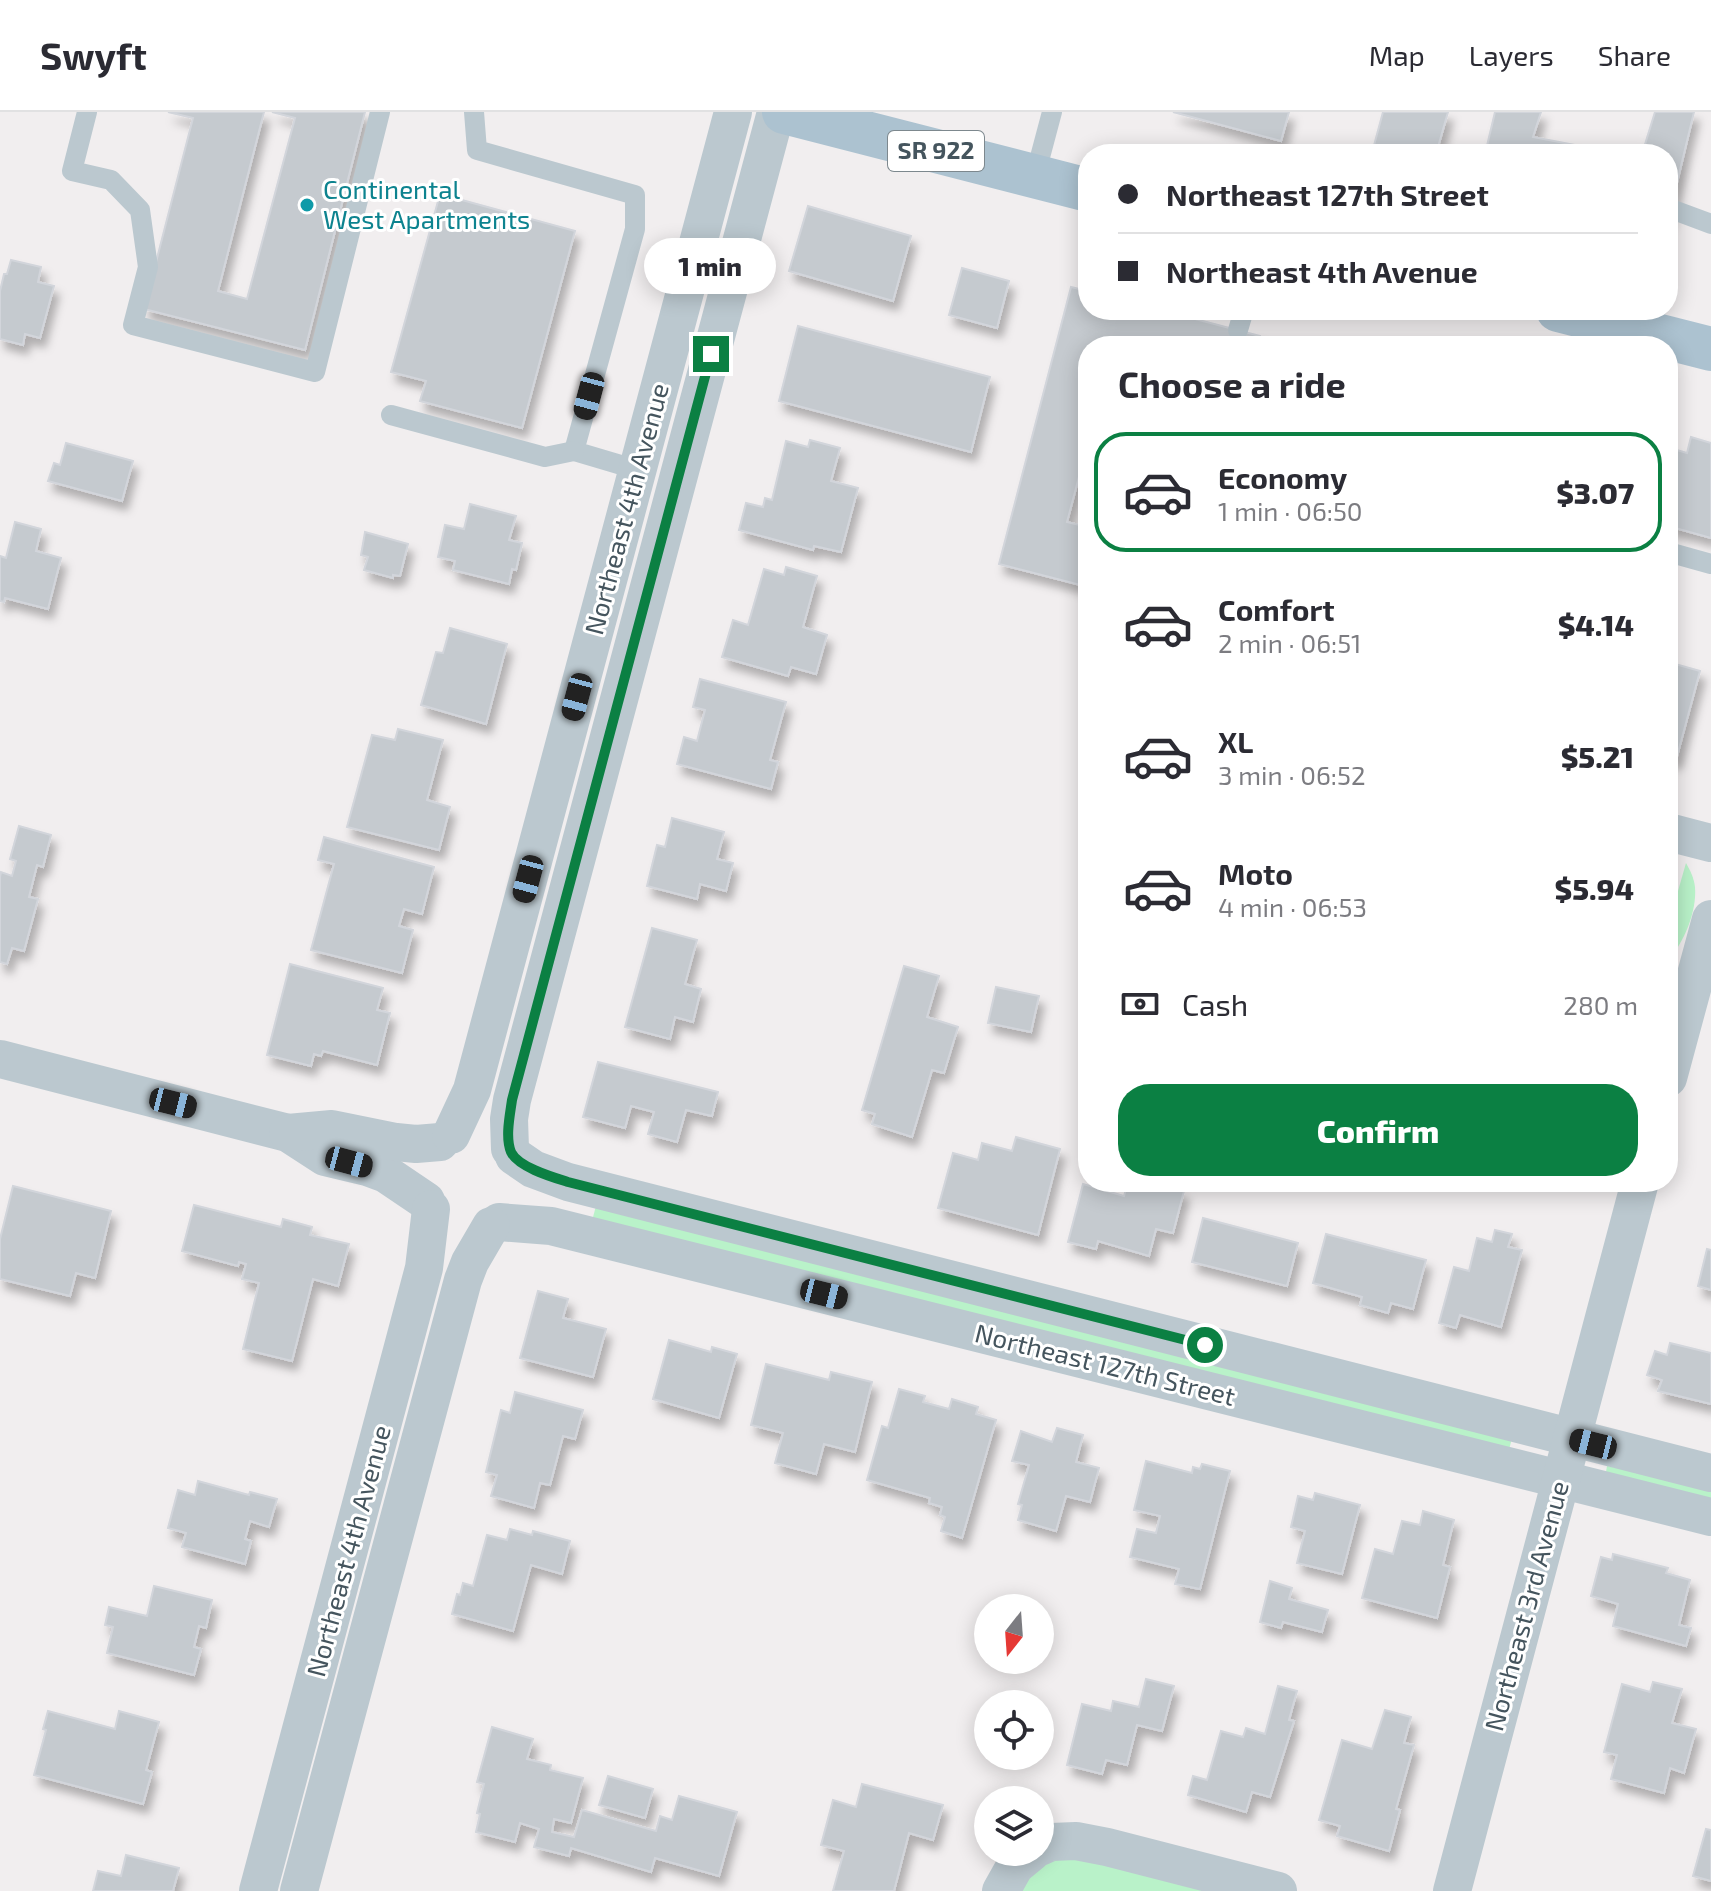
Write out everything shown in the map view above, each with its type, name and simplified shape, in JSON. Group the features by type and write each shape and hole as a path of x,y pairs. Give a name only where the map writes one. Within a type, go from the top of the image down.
{"main road":[{"name":"SR 922","path":"784,112 1078,187"},
{"path":"1597,320 1660,336"},
{"path":"1678,341 1711,349"}],"street":[{"name":"Northeast 4th Avenue","path":"446,1139 472,1090 733,112"},
{"name":"Northeast 4th Avenue","path":"512,1153 509,1119 512,1100 776,112"},
{"path":"593,636 633,648"},
{"path":"1678,835 1711,843"},
{"path":"1679,990 1711,919"},
{"path":"0,1059 288,1133 325,1157 386,1174 452,1226 478,1229 495,1224 510,1212 517,1199 520,1170 512,1153 489,1135 464,1132 446,1139 416,1144 332,1129 288,1133"},
{"path":"428,1205 422,1185 423,1169 429,1154 446,1139"},
{"name":"Northeast 127th Street","path":"512,1153 533,1169 568,1182 1711,1473"},
{"name":"Northeast 3rd Avenue","path":"1452,1891 1637,1192"},
{"name":"Northeast 4th Avenue","path":"258,1891 424,1268 428,1205"},
{"name":"Northeast 127th Street","path":"495,1224 533,1223 583,1233 1711,1517"},
{"name":"Northeast 4th Avenue","path":"299,1891 463,1280 470,1262 495,1224"},
{"path":"1054,1842 1076,1841 1107,1847 1278,1891"},
{"path":"1001,1891 1015,1866"}],"lane":[{"path":"87,112 72,171 111,180 140,210 148,267 133,325 315,372 380,112"},
{"path":"474,112 477,150 635,195 635,229 574,451"},
{"path":"1035,176 1052,112"},
{"path":"1678,212 1711,224"},
{"path":"1238,330 1241,320"},
{"path":"391,415 545,457 574,451 638,470"},
{"path":"1678,555 1711,564"}],"green space":[{"path":"1686,863 1692,874 1695,896 1692,916 1678,946 1678,891"},
{"path":"597,1202 1510,1436 1509,1450 592,1221"},
{"path":"1607,1466 1711,1484 1711,1505 1606,1472"},
{"path":"1066,1855 1233,1891 1017,1891 1036,1869 1054,1866 1054,1861"}],"building":[{"name":"Continental West Apartments","path":"168,112 264,112 218,291 247,299 295,118 272,112 365,112 305,350 144,309 193,118"},
{"path":"1173,112 1289,112 1281,141"},
{"path":"1383,112 1448,112 1439,144 1374,144"},
{"path":"1495,112 1541,112 1533,137 1570,144 1487,144"},
{"path":"1655,112 1694,112 1678,178 1678,144 1645,144"},
{"path":"440,194 575,231 522,428 420,401 426,381 391,372"},
{"path":"808,206 911,236 893,301 789,271"},
{"path":"11,260 41,267 38,282 54,286 40,338 25,334 23,345 0,339 0,291"},
{"path":"962,268 1009,281 997,328 949,315"},
{"path":"1071,287 1078,289 1078,320 1199,320 1260,336 1078,336 1078,481 1067,522 1078,525 1078,584 999,564"},
{"path":"798,326 990,377 971,452 779,401"},
{"path":"1691,437 1711,443 1711,538 1678,529 1678,450 1687,453"},
{"path":"810,440 840,448 831,481 858,488 841,552 814,546 813,550 739,530 746,503 763,507 765,498 772,500 786,441 808,447"},
{"path":"66,443 133,461 122,501 48,481 54,463 60,465"},
{"path":"470,504 516,516 509,540 522,543 516,570 512,569 509,584 453,570 455,561 438,557 445,525 464,529"},
{"path":"15,522 41,529 36,551 61,558 48,609 5,598 4,602 0,601 0,556 6,558"},
{"path":"365,532 408,544 400,576 393,575 393,578 364,570 368,557 361,555"},
{"path":"786,567 817,576 803,627 827,635 816,674 791,667 788,676 722,657 733,620 748,625 764,569 784,575"},
{"path":"450,628 507,644 486,724 421,705 436,652 443,653"},
{"path":"1678,665 1700,671 1678,753"},
{"path":"700,679 786,702 770,760 778,762 771,789 677,764 684,737 697,741 705,710 693,707"},
{"path":"398,729 443,740 427,800 450,807 439,850 347,827 372,735 395,740"},
{"path":"672,818 724,832 717,859 733,863 726,891 700,884 697,899 647,886 657,845 665,847"},
{"path":"19,826 51,835 43,867 37,865 29,897 38,899 24,951 12,948 7,964 0,962 0,877 1,872 12,876 16,861 10,859"},
{"path":"324,837 434,867 422,914 404,909 399,926 413,930 402,973 311,950 334,864 318,860"},
{"path":"652,928 697,940 685,984 701,989 693,1022 675,1017 670,1039 625,1027"},
{"path":"290,964 383,988 377,1010 390,1013 377,1065 323,1051 321,1056 314,1054 311,1066 267,1055"},
{"path":"904,966 939,976 927,1017 958,1027 944,1073 932,1070 912,1137 872,1124 875,1114 862,1110"},
{"path":"996,987 1039,996 1031,1032 988,1023"},
{"path":"598,1062 718,1092 712,1116 686,1110 677,1142 648,1134 654,1112 631,1106 625,1128 583,1117"},
{"path":"1016,1137 1060,1149 1038,1235 938,1208 953,1153 978,1160 982,1143 1012,1151"},
{"path":"13,1186 111,1211 95,1278 76,1273 70,1296 0,1279 0,1239"},
{"path":"1081,1192 1110,1192 1124,1196 1125,1192 1184,1192 1173,1233 1156,1229 1149,1256 1098,1241 1096,1249 1068,1242"},
{"path":"194,1205 281,1227 283,1219 312,1227 310,1235 349,1244 338,1286 313,1279 292,1361 243,1349 259,1283 242,1279 246,1264 239,1262 238,1266 182,1251"},
{"path":"1203,1218 1298,1243 1287,1286 1192,1262"},
{"path":"1495,1230 1512,1234 1508,1247 1522,1250 1501,1327 1460,1315 1456,1328 1439,1323 1454,1267 1469,1271 1477,1238 1492,1242"},
{"path":"1326,1234 1426,1260 1413,1309 1391,1303 1388,1313 1360,1305 1362,1297 1313,1283"},
{"path":"1707,1249 1711,1250 1711,1290 1698,1286"},
{"path":"538,1291 568,1299 563,1318 606,1329 593,1377 520,1358"},
{"path":"669,1340 711,1352 712,1347 737,1354 719,1418 653,1399"},
{"path":"1670,1343 1711,1353 1711,1404 1658,1391 1662,1380 1647,1375 1655,1351 1667,1355"},
{"path":"766,1364 829,1380 831,1372 872,1382 855,1452 824,1444 816,1474 775,1463 783,1433 751,1425"},
{"path":"899,1389 925,1396 923,1402 949,1409 952,1399 978,1407 976,1414 996,1420 962,1538 941,1531 945,1517 940,1515 942,1507 929,1503 930,1498 867,1480 882,1426 888,1428"},
{"path":"515,1392 583,1410 575,1439 563,1436 550,1485 540,1483 534,1508 491,1496 497,1475 486,1472 501,1410 510,1413"},
{"path":"1057,1428 1083,1435 1076,1462 1099,1468 1090,1502 1066,1496 1056,1531 1018,1520 1022,1505 1018,1504 1029,1465 1012,1461 1021,1431 1052,1442"},
{"path":"1146,1461 1192,1473 1193,1467 1200,1469 1202,1464 1230,1471 1200,1589 1175,1584 1179,1569 1130,1557 1137,1529 1156,1533 1160,1516 1134,1510"},
{"path":"198,1481 277,1499 269,1527 250,1521 245,1539 251,1541 245,1564 182,1547 186,1533 168,1528 178,1490 195,1495"},
{"path":"1315,1493 1360,1505 1342,1574 1297,1563 1305,1531 1291,1527 1298,1496 1313,1500"},
{"path":"1423,1511 1454,1520 1443,1565 1450,1567 1437,1618 1362,1598 1375,1549 1393,1554 1402,1521 1420,1525"},
{"path":"510,1529 532,1535 533,1531 570,1541 562,1574 531,1565 513,1631 452,1614 463,1583 473,1586 487,1535 507,1540"},
{"path":"1613,1554 1668,1568 1666,1573 1690,1580 1679,1625 1691,1628 1686,1646 1613,1626 1618,1604 1591,1596 1601,1557 1612,1560"},
{"path":"1270,1581 1292,1588 1289,1599 1328,1610 1322,1632 1283,1622 1281,1628 1260,1622"},
{"path":"154,1586 212,1600 206,1628 199,1626 194,1647 201,1649 194,1675 107,1653 113,1627 105,1625 109,1607 147,1616"},
{"path":"1146,1679 1174,1686 1162,1731 1137,1725 1127,1765 1106,1760 1102,1774 1067,1765 1082,1704 1111,1711 1113,1701 1139,1707"},
{"path":"1653,1682 1682,1689 1672,1723 1696,1729 1684,1773 1670,1768 1664,1793 1611,1779 1617,1755 1604,1752 1622,1684 1650,1692"},
{"path":"1278,1686 1297,1691 1289,1720 1294,1721 1270,1797 1252,1792 1246,1812 1188,1795 1193,1776 1207,1780 1221,1731 1243,1737 1246,1728 1265,1734"},
{"path":"1385,1710 1411,1717 1404,1743 1414,1745 1396,1809 1400,1810 1389,1851 1337,1836 1340,1826 1319,1820 1342,1740 1372,1749"},
{"path":"48,1711 115,1729 119,1711 159,1722 146,1770 152,1772 143,1804 34,1775"},
{"path":"492,1727 533,1739 527,1759 551,1765 550,1770 583,1778 571,1823 554,1819 552,1832 574,1837 582,1810 656,1831 660,1816 672,1820 679,1796 737,1812 719,1876 655,1858 651,1872 571,1848 569,1856 534,1847 539,1829 520,1823 515,1842 476,1832 484,1784 477,1782"},
{"path":"608,1776 653,1789 645,1818 599,1805"},
{"path":"862,1784 943,1805 933,1840 909,1833 894,1891 833,1891 844,1851 821,1845 833,1800 856,1807"},
{"path":"1706,1829 1711,1830 1711,1881 1693,1876"},
{"path":"126,1855 179,1868 173,1891 93,1891 98,1871 121,1876"}],"place":[{"name":"Continental West Apartments","path":"307,205"}],"route":[{"path":"711,354 512,1100 510,1149 514,1156 550,1177 1205,1345"}]}
